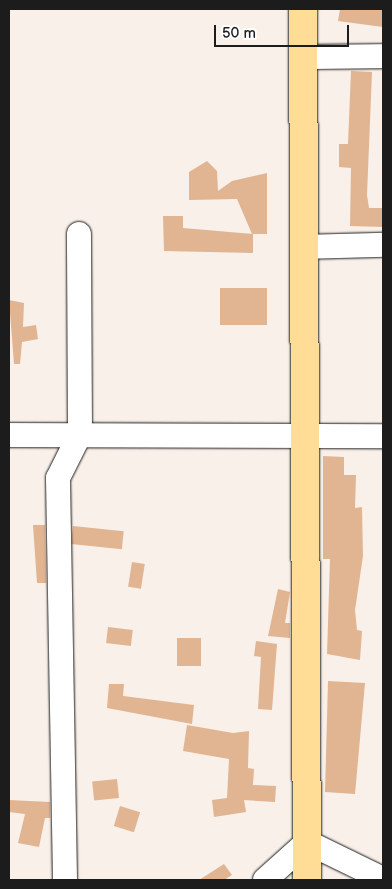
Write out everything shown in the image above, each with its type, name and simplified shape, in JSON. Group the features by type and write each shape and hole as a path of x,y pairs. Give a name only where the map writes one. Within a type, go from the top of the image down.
{"highway":[{"path":"303,9 307,880"}],"street":[{"path":"303,57 383,56"},
{"path":"65,880 58,478 80,434 79,234"},
{"path":"304,247 383,245"},
{"path":"9,435 383,436"},
{"path":"265,880 307,842 383,880"}],"building":[{"path":"340,9 383,9 383,27 338,21"},
{"path":"351,71 372,72 367,195 369,208 383,208 383,227 350,226 351,168 339,167 339,144 348,144"},
{"path":"207,161 217,171 218,191 232,181 267,173 267,234 252,234 237,199 189,200 189,172"},
{"path":"163,216 183,216 183,228 253,234 253,253 164,251"},
{"path":"220,288 267,288 267,325 220,325"},
{"path":"9,300 24,303 23,327 36,325 38,339 22,342 20,364 14,364"},
{"path":"323,456 344,457 344,475 356,475 355,508 362,507 363,556 355,610 357,630 362,631 360,660 327,654 330,559 323,559"},
{"path":"33,525 45,525 46,583 37,583"},
{"path":"73,526 124,531 122,549 71,544"},
{"path":"132,562 145,564 141,589 128,587"},
{"path":"278,589 290,592 285,623 290,623 290,638 268,636"},
{"path":"108,627 133,630 131,646 106,643"},
{"path":"177,638 201,638 201,666 177,666"},
{"path":"256,641 277,644 272,710 258,709 261,657 254,656"},
{"path":"328,681 365,683 355,794 325,792"},
{"path":"109,684 124,684 123,696 194,705 192,724 107,708"},
{"path":"187,725 233,733 249,731 248,768 254,769 253,785 276,786 275,802 244,800 246,812 214,817 212,800 227,798 229,759 183,751"},
{"path":"117,779 119,798 94,801 92,782"},
{"path":"9,800 50,802 50,818 45,818 39,847 18,843 25,814 9,812"},
{"path":"120,806 140,812 134,832 114,826"},
{"path":"224,864 232,875 224,880 199,880"}]}
